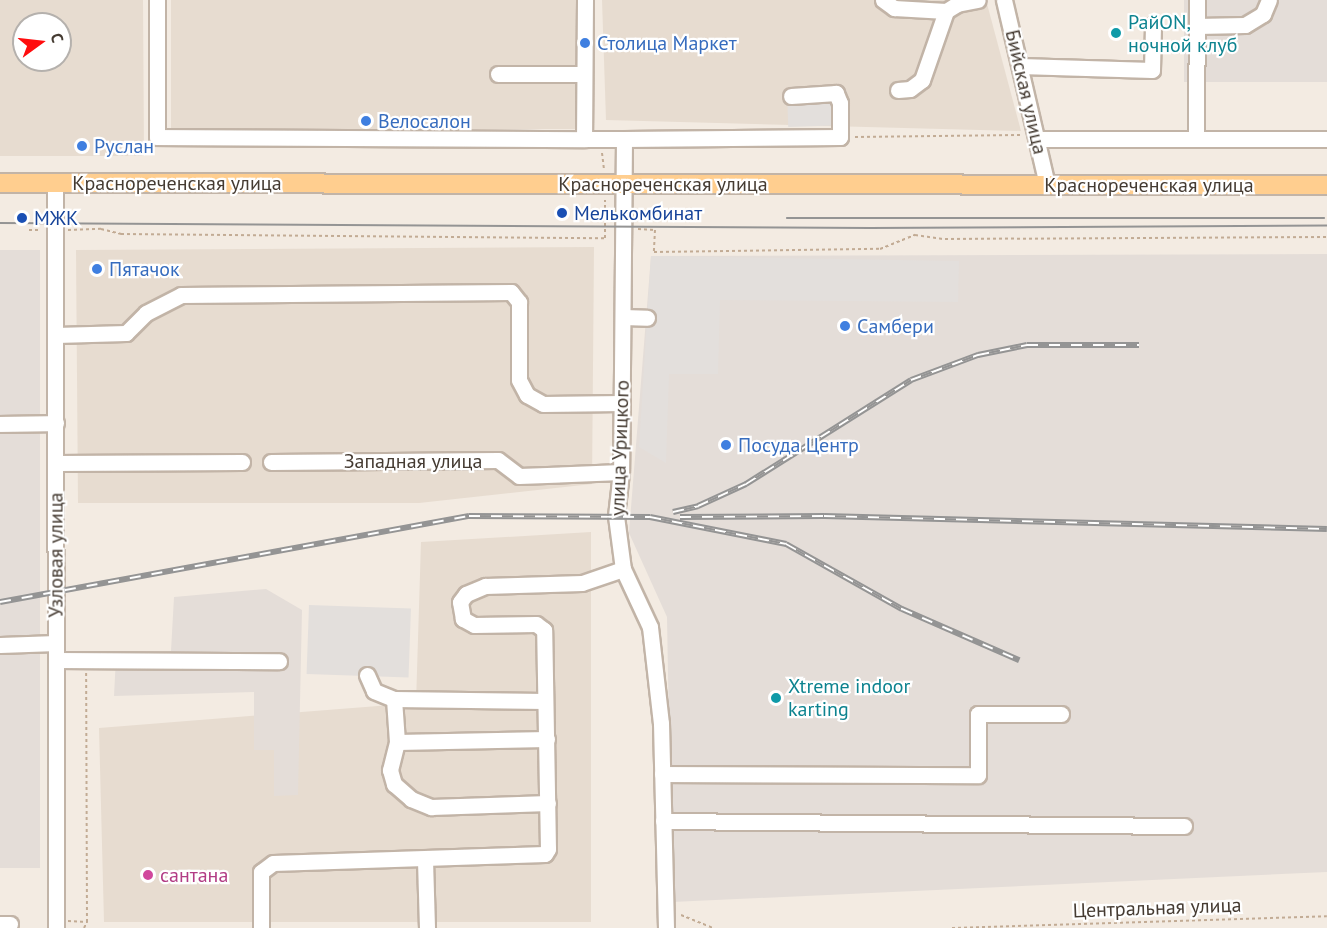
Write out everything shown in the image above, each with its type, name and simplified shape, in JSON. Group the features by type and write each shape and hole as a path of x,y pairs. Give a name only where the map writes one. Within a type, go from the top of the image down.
{"main road":[{"name":"Краснореченская улица","path":"0,183 1327,185"}],"street":[{"path":"158,0 158,137 584,139 840,137 840,103 836,93 791,96"},
{"path":"584,139 585,0"},
{"path":"883,0 894,8 946,11 957,4 978,0"},
{"name":"Бийская улица","path":"1004,0 1038,137 1047,185"},
{"path":"1196,139 1197,0"},
{"path":"1197,26 1245,26 1263,14 1269,0"},
{"path":"898,90 910,89 922,80 946,11"},
{"path":"1020,66 1152,70 1153,25"},
{"path":"498,74 584,74"},
{"path":"1038,137 1327,139"},
{"name":"улица Урицкого","path":"624,139 621,472 616,516 623,569 650,627 662,774 666,928"},
{"name":"Узловая улица","path":"55,182 56,924"},
{"path":"56,335 126,333 146,313 181,295 511,292 519,302 519,380 527,395 543,404 622,403"},
{"path":"623,317 647,318"},
{"path":"0,424 57,423"},
{"name":"Западная улица","path":"271,462 498,460 519,477 621,472"},
{"path":"57,463 242,462"},
{"path":"261,928 261,872 265,865 545,854 548,849 548,802 544,630 537,624 474,625 463,619 460,602 466,594 485,586 582,583 623,569"},
{"path":"0,645 56,643"},
{"path":"56,660 279,661"},
{"path":"367,675 374,691 394,721"},
{"path":"374,691 394,699 545,701"},
{"path":"394,699 397,742 390,770 394,784 411,800 431,807 548,802"},
{"path":"662,774 978,775 978,714 1061,714"},
{"path":"397,742 547,739"},
{"path":"663,821 1185,826"},
{"path":"425,860 427,928"}],"path":[{"path":"840,137 1038,137"},
{"path":"29,230 101,230 121,234 605,238 604,153 595,153"},
{"path":"605,227 655,230 654,252 880,249 915,235 945,239 1327,237"},
{"path":"84,928 87,922 86,660"},
{"path":"665,909 714,928"},
{"name":"Центральная улица","path":"952,928 1327,916"},
{"path":"56,924 87,922"}],"shaded area":[{"path":"0,0 143,0 144,156 0,156"},
{"path":"171,0 576,0 576,129 171,129"},
{"path":"602,0 986,0 1021,131 606,120"},
{"path":"1184,0 1327,0 1327,82 1184,82"},
{"path":"847,91 848,125 788,127 787,93"},
{"path":"594,247 592,484 419,503 78,503 76,250"},
{"path":"0,250 40,250 40,868 0,868"},
{"path":"1327,254 1327,872 672,902 667,617 629,533 651,256"},
{"path":"651,256 959,261 958,302 720,300 718,374 669,374 666,463 639,447"},
{"path":"591,532 591,922 104,922 99,728 416,703 421,542"},
{"path":"266,589 302,610 298,795 274,796 274,750 254,750 254,692 114,696 116,657 171,651 174,597"},
{"path":"309,605 411,609 409,678 307,674"}],"tram line":[{"path":"787,218 1324,218"},
{"path":"0,223 870,228 1327,226"}],"railway":[{"path":"673,512 698,506 746,484 911,380 978,355 1027,345 1139,345"},
{"path":"0,602 469,516 650,517 786,544 902,609 1019,660"},
{"path":"680,517 824,516 1327,529"}],"place":[{"name":"РайON, ночной клуб","path":"1116,33"},
{"name":"Столица Маркет","path":"585,43"},
{"name":"Велосалон","path":"366,121"},
{"name":"Руслан","path":"82,146"},
{"name":"Мелькомбинат","path":"562,213"},
{"name":"МЖК","path":"22,218"},
{"name":"Пятачок","path":"97,269"},
{"name":"Самбери","path":"845,326"},
{"name":"Посуда Центр","path":"726,445"},
{"name":"Xtreme indoor karting","path":"776,698"},
{"name":"сантана","path":"148,875"}]}
